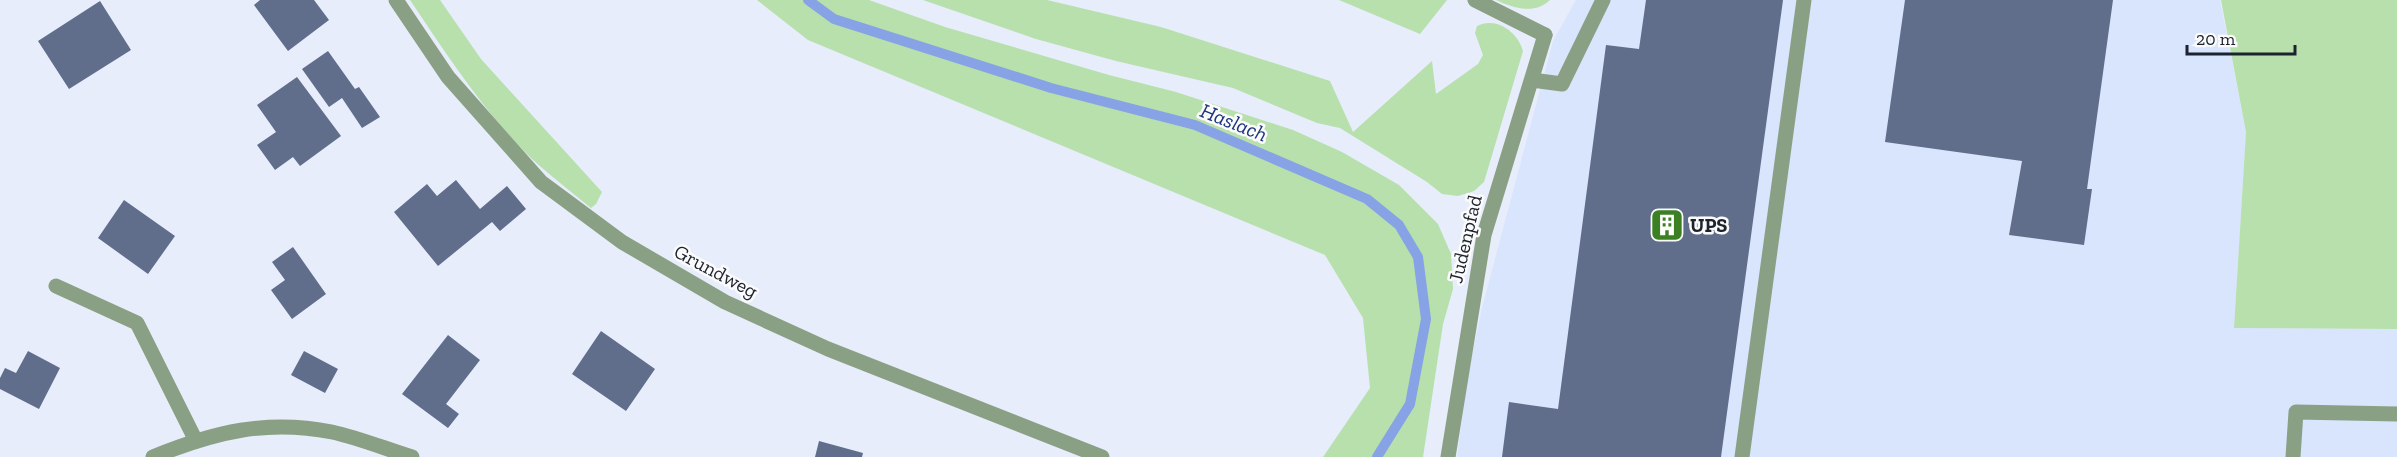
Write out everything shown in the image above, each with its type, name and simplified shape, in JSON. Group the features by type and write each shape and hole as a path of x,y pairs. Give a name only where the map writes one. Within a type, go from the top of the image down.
{"street":[{"name":"Grundweg","path":"396,0 448,77 541,182 622,242 725,302 828,349 1102,457"},
{"name":"Judenpfad","path":"1448,457 1484,235 1545,35 1475,0"},
{"path":"1532,80 1562,84 1603,0"},
{"path":"1742,457 1804,0"},
{"path":"56,286 137,322 196,441"},
{"path":"2293,457 2295,412 2397,414"},
{"path":"153,457 227,432 269,426 333,432 411,457"}],"shaded area":[{"path":"1576,0 2220,0 2246,132 2234,328 2397,329 2397,457 1457,457 1468,375 1482,308 1553,41"}],"green space":[{"path":"410,0 440,0 481,59 602,192 596,204 591,208 566,188 541,167 505,130 471,88"},
{"path":"757,0 869,0 945,27 1176,92 1293,130 1342,152 1399,185 1438,224 1451,254 1453,289 1443,324 1423,457 1323,457 1370,388 1363,318 1325,255 808,40"},
{"path":"923,0 1047,0 1161,27 1330,81 1353,132 1432,61 1436,94 1478,64 1483,55 1475,33 1477,26 1492,23 1505,28 1516,38 1523,51 1484,182 1474,191 1458,196 1442,194 1427,182 1340,128 1317,123 1233,88 1116,61 1036,39"},
{"path":"1339,0 1447,0 1420,34"},
{"path":"1496,0 1550,0 1544,5 1524,9"},
{"path":"2221,0 2397,0 2397,329 2234,328 2246,132"}],"building":[{"path":"260,0 314,0 329,20 288,51 254,5"},
{"name":"UPS","path":"1646,0 1783,0 1721,457 1502,457 1509,402 1558,409 1606,45 1639,49"},
{"path":"1905,0 2113,0 2087,189 2092,189 2084,245 2009,235 2022,161 1885,142"},
{"path":"100,1 131,50 69,89 38,41"},
{"path":"328,51 355,89 359,87 380,117 362,128 342,98 329,107 302,69"},
{"path":"297,77 341,136 300,166 293,157 275,170 257,145 276,132 257,105"},
{"path":"456,180 480,209 507,186 526,209 500,231 492,222 438,266 394,212 427,184 437,196"},
{"path":"124,200 175,236 148,274 98,238"},
{"path":"293,247 326,294 292,319 271,290 285,280 272,262"},
{"path":"601,331 655,369 626,411 572,374"},
{"path":"448,335 480,360 446,404 459,414 448,428 402,394"},
{"path":"28,351 60,368 39,409 0,389 0,378 5,368 16,373"},
{"path":"304,351 338,369 325,393 291,375"},
{"path":"819,441 863,453 862,457 815,457"}],"waterway":[{"name":"Haslach","path":"808,0 834,19 1051,88 1195,125 1367,199 1399,225 1418,257 1426,319 1410,404 1377,457"}],"place":[{"name":"UPS","path":"1667,225"}]}
